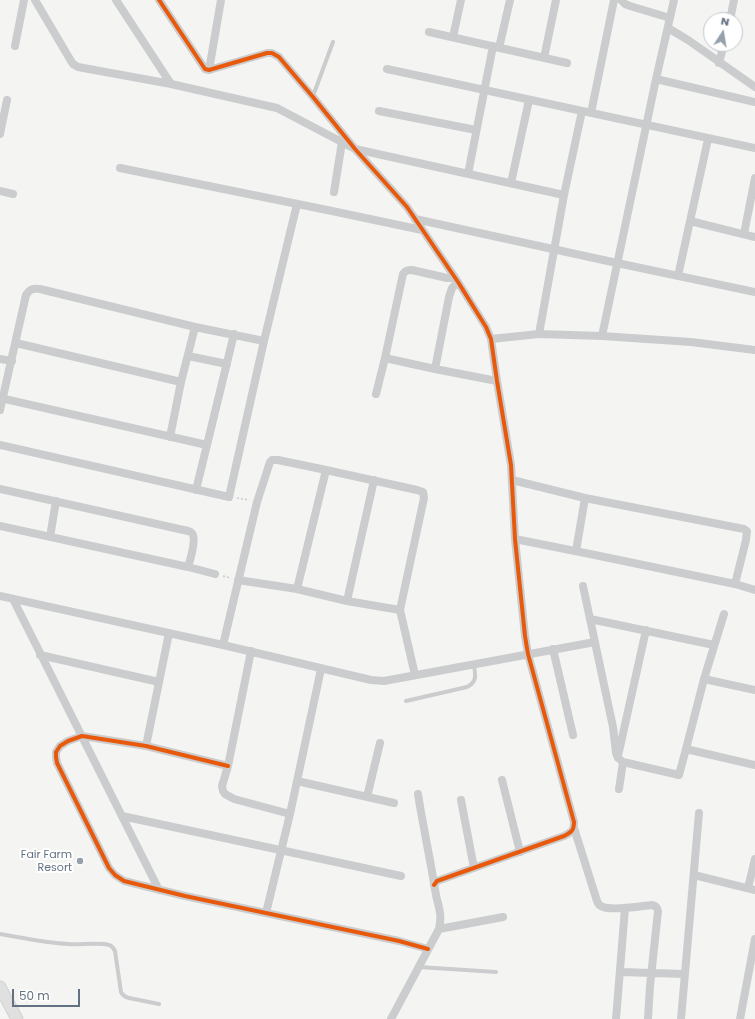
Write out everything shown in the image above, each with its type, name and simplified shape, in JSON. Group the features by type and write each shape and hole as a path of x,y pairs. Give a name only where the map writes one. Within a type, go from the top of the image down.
{"main road":[{"path":"0,987 16,1019"}],"street":[{"path":"15,46 24,0"},
{"path":"35,0 60,44 73,64 78,67 170,84 277,108 355,149 564,195"},
{"path":"116,0 170,84"},
{"path":"159,0 205,69 209,70 267,53 272,53 279,57 355,149 406,207 483,322 491,339 511,465 515,539 528,654 574,822 574,828 599,905 606,908 625,908 652,905 655,906 658,911 651,973 648,1019"},
{"path":"213,0 220,10"},
{"path":"209,70 221,0"},
{"path":"453,37 461,0"},
{"path":"468,174 484,89 510,0"},
{"path":"544,58 556,0"},
{"path":"538,334 564,195 587,112 614,0"},
{"path":"621,0 630,6 670,18"},
{"path":"602,336 616,263 674,0"},
{"path":"732,12 734,0"},
{"path":"668,28 688,40 755,87"},
{"path":"429,32 567,63"},
{"path":"719,62 722,52"},
{"path":"387,69 755,148"},
{"path":"656,79 755,102"},
{"path":"0,134 8,100"},
{"path":"511,183 529,100"},
{"path":"379,111 476,130"},
{"path":"678,276 708,139"},
{"path":"334,192 342,142"},
{"path":"120,168 422,230"},
{"path":"744,234 755,178"},
{"path":"0,191 13,194"},
{"path":"0,445 229,497 297,204"},
{"path":"415,219 755,292"},
{"path":"690,221 755,237"},
{"path":"376,394 403,274 405,271 412,270 456,280"},
{"path":"434,369 449,297 456,280"},
{"path":"0,410 1,398 12,361 26,295 33,288 195,327 264,341"},
{"path":"170,437 181,382 195,327"},
{"path":"196,490 234,334"},
{"path":"491,339 538,334 602,336 691,342 755,350"},
{"path":"16,343 181,382"},
{"path":"188,356 227,364"},
{"path":"385,358 497,381"},
{"path":"0,359 12,361"},
{"path":"1,398 207,445"},
{"path":"223,645 257,502 270,462 272,460 278,460 423,492 424,496 400,610 415,675"},
{"path":"297,589 326,470"},
{"path":"347,601 374,480"},
{"path":"512,480 585,498 744,529 747,531 746,540 735,584"},
{"path":"0,489 188,531 192,533 193,536 188,567"},
{"path":"576,551 585,498"},
{"path":"50,537 56,501"},
{"path":"0,526 215,574"},
{"path":"515,539 735,584 755,590"},
{"path":"238,580 297,589 347,601 400,610"},
{"path":"583,586 613,727 616,754 620,760 679,775 704,679 724,614"},
{"path":"0,596 251,651 371,680 384,681 595,642"},
{"path":"13,599 159,890"},
{"path":"590,619 714,645"},
{"path":"619,789 620,760 646,630"},
{"path":"146,746 170,633"},
{"path":"553,649 573,735"},
{"path":"251,651 228,766 222,786 223,791 225,794 234,799 290,814"},
{"path":"40,655 159,682"},
{"path":"266,913 290,814 321,669"},
{"path":"704,679 755,690"},
{"path":"228,766 146,746 82,736 68,741 60,746 56,752 57,763 109,868 115,875 124,881 185,896 399,941 428,949"},
{"path":"367,797 380,743"},
{"path":"686,749 755,765"},
{"path":"502,780 520,852"},
{"path":"297,781 394,803"},
{"path":"391,1019 439,929 440,923 440,910 435,891 418,794"},
{"path":"461,800 474,868"},
{"path":"680,1019 699,813"},
{"path":"122,816 401,876"},
{"path":"434,885 437,881 564,836 574,828"},
{"path":"694,875 752,889 755,859"},
{"path":"616,1019 625,908"},
{"path":"439,929 503,917"},
{"path":"740,1019 755,939"},
{"path":"620,972 685,974"}],"lane":[{"path":"313,97 332,42"},
{"path":"406,700 471,685 476,678 474,664"},
{"path":"0,934 65,944 109,944 115,952 122,995 124,997 159,1004"},
{"path":"418,968 496,972"}],"path":[{"path":"229,497 257,502"},
{"path":"215,574 238,580"}],"cycle path":[{"path":"159,0 205,69 209,70 267,53 272,53 279,57 355,149 407,207 458,282 486,327 491,339 511,465 515,539 528,654 574,825 572,831 564,836 437,881 434,885"},
{"path":"228,766 146,746 82,736 68,741 60,746 56,752 57,763 109,868 115,875 124,881 185,896 399,941 428,949"}],"place":[{"name":"Fair Farm Resort","path":"80,861"}]}
